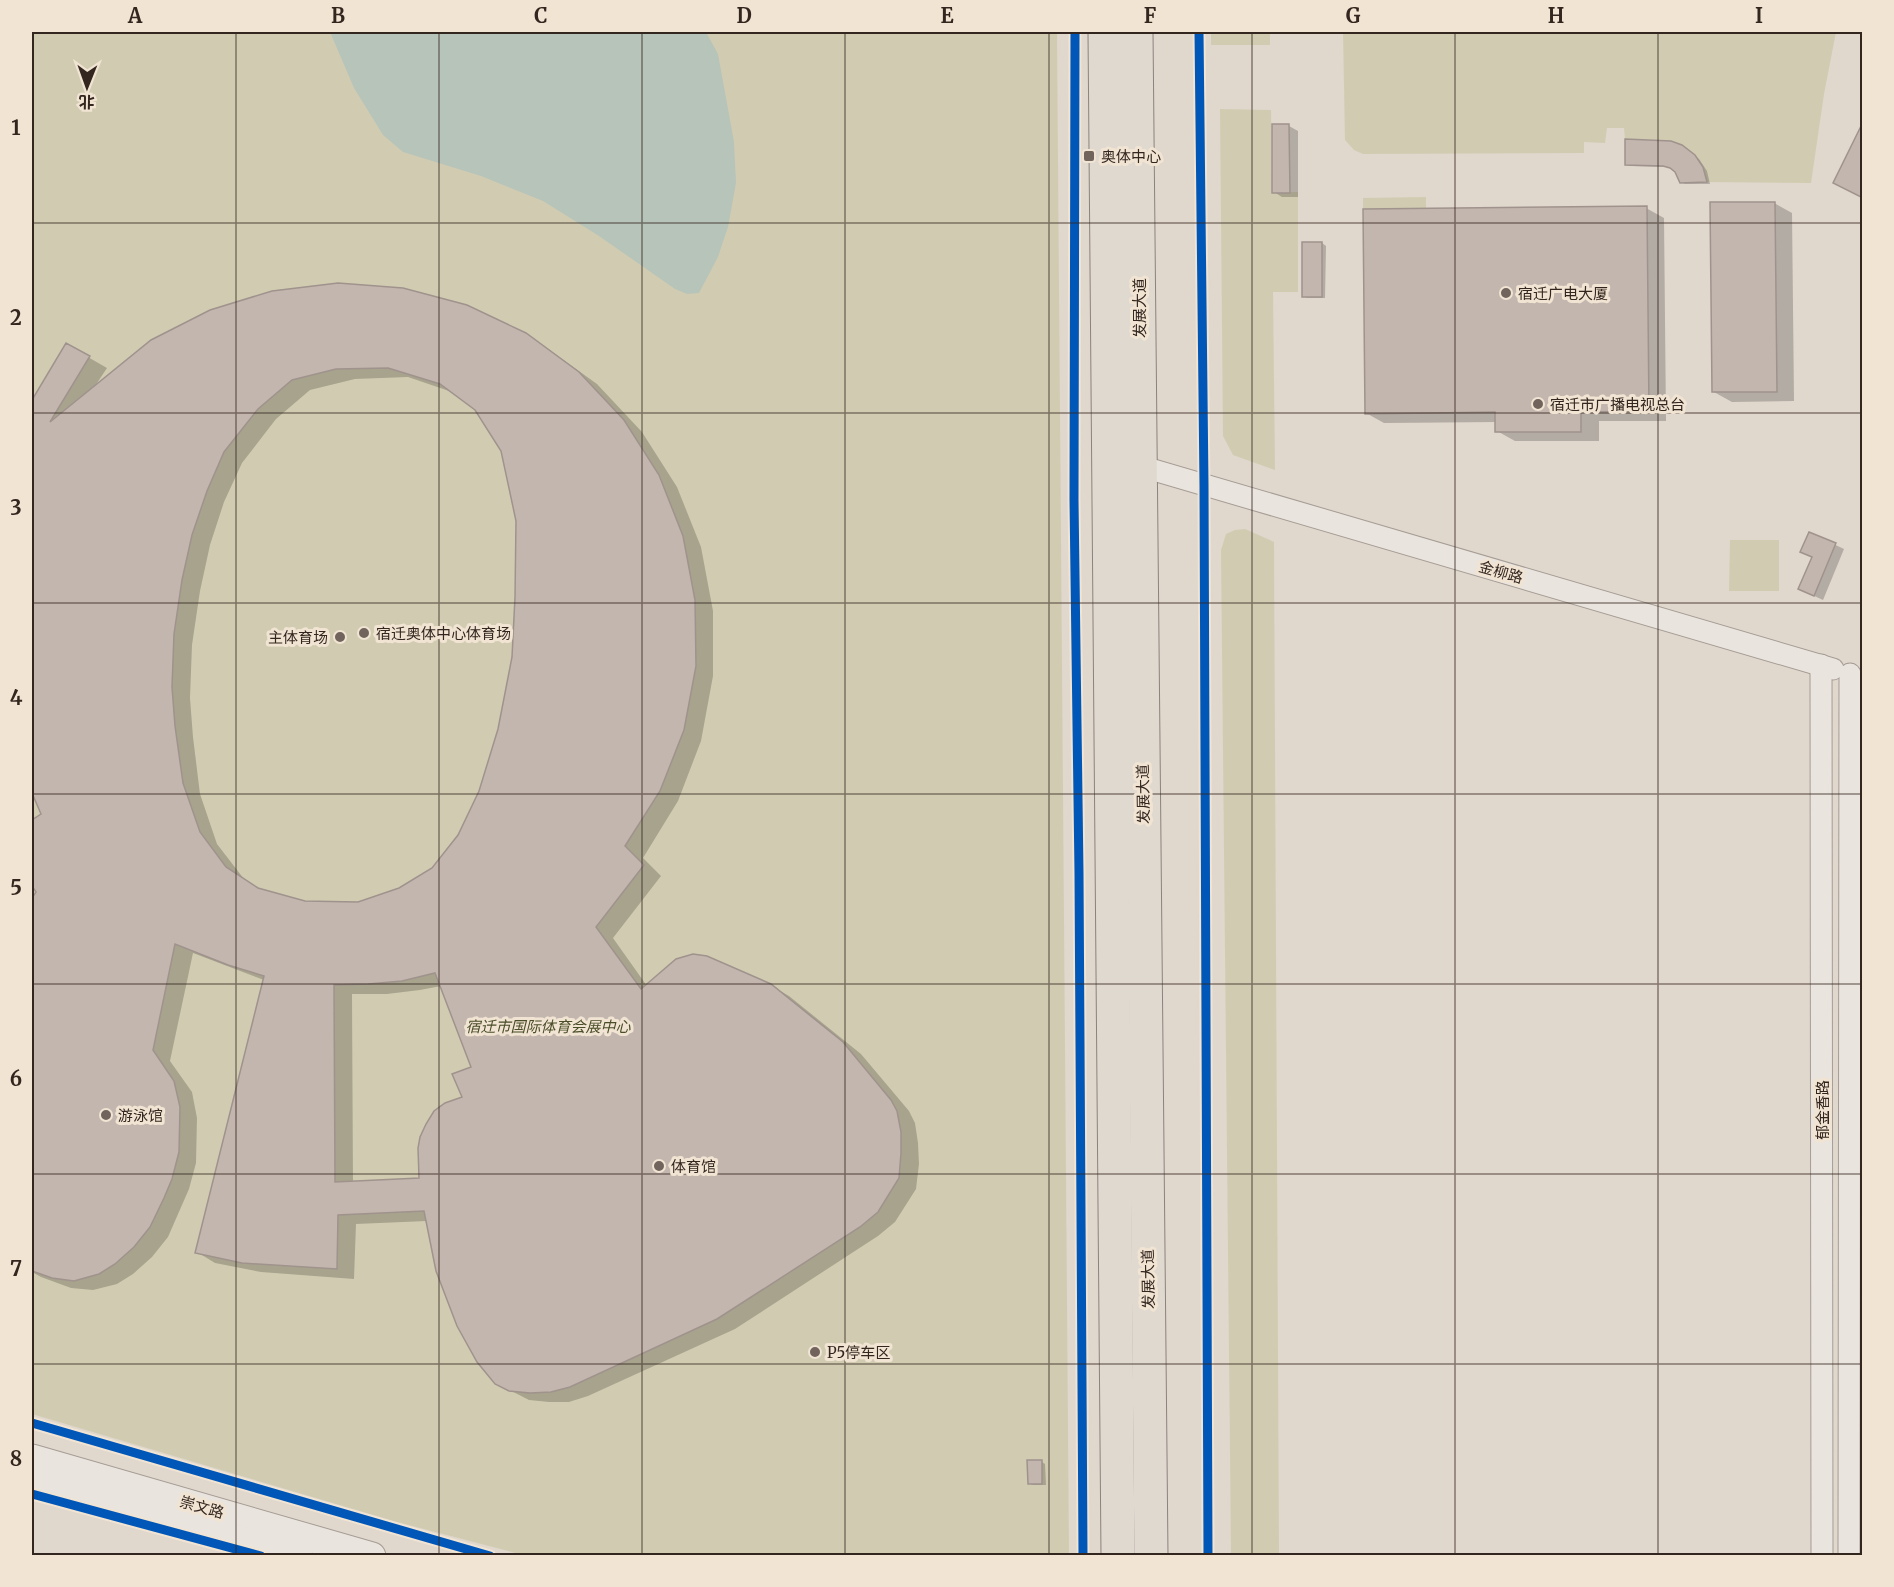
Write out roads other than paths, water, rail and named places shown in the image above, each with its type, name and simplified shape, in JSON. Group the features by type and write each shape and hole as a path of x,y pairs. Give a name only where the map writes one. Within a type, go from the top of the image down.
{"main road":[{"name":"发展大道","path":"1105,32 1118,1556"},
{"name":"发展大道","path":"1136,32 1151,1556"}],"street":[{"name":"金柳路","path":"1140,466 1856,675"},
{"name":"郁金香路","path":"1821,665 1822,1556"},
{"name":"郁金香路","path":"1848,1556 1856,675"},
{"name":"崇文路","path":"32,1458 372,1556"},
{"name":"崇文路","path":"32,1481 299,1556"}],"place":[{"name":"奥体中心","path":"1089,156"},
{"name":"宿迁广电大厦","path":"1506,293"},
{"name":"宿迁市广播电视总台","path":"1538,404"},
{"name":"宿迁奥体中心体育场","path":"364,633"},
{"name":"主体育场","path":"340,637"},
{"name":"游泳馆","path":"106,1115"},
{"name":"体育馆","path":"659,1166"},
{"name":"P5停车区","path":"815,1352"}],"park label":[{"name":"宿迁市国际体育会展中心","path":"548,1026"}]}
